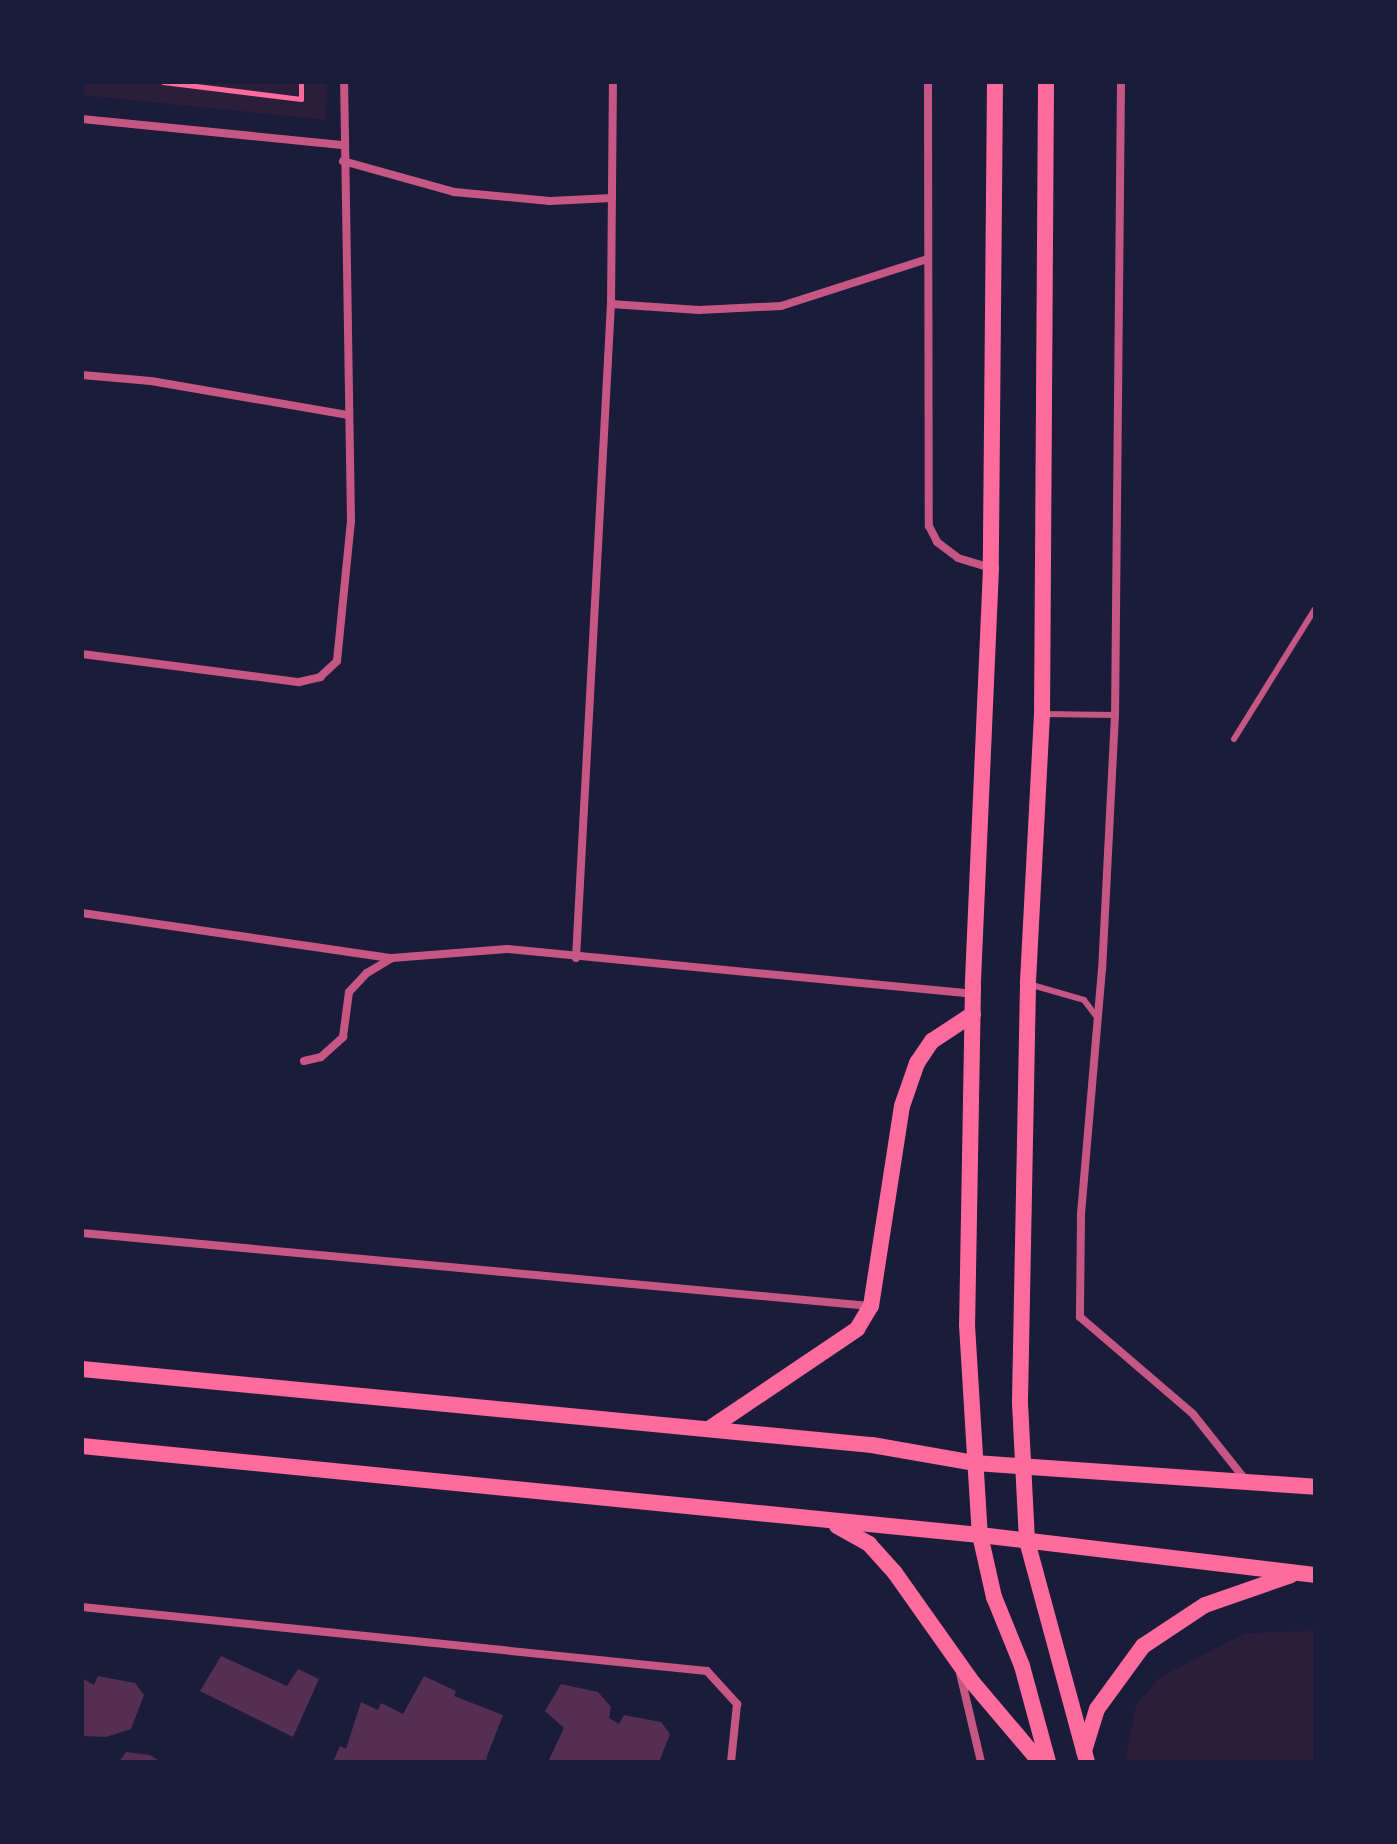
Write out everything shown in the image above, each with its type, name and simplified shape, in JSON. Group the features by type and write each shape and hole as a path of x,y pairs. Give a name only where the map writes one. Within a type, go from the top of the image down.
{"main road":[{"path":"995,82 991,568 973,994 967,1325 980,1535 994,1597 1022,1666 1048,1762"},
{"path":"1046,82 1042,714 1028,984 1019,1329 1027,1541 1086,1756"},
{"path":"709,1429 857,1329 871,1306 902,1106 917,1063 932,1041 973,1014"},
{"path":"82,1369 872,1445 975,1463 1315,1487"},
{"path":"82,1446 980,1535 1315,1575"},
{"path":"826,1520 869,1544 958,1662 1040,1762"},
{"path":"1086,1756 1097,1709 1118,1675 1165,1627 1205,1605 1297,1573"}],"street":[{"path":"82,654 299,682 320,677 337,661 344,626 351,521 342,145 344,82"},
{"path":"576,958 611,304 613,82"},
{"path":"928,82 929,526 937,542 958,558 991,568"},
{"path":"1121,82 1115,715 1097,1017 1081,1216 1080,1317 1193,1414 1247,1482"},
{"path":"82,119 342,145"},
{"path":"343,161 454,192 550,201 612,198"},
{"path":"611,304 699,310 781,306 927,259"},
{"path":"82,375 151,381 347,415"},
{"path":"82,913 392,958 507,949 973,994"},
{"path":"304,1061 321,1057 343,1037 349,992 367,973 392,958"},
{"path":"82,1233 871,1306"},
{"path":"82,1607 707,1671 737,1704 731,1762"},
{"path":"958,1662 981,1762"}],"lane":[{"path":"1234,739 1315,609"},
{"path":"1042,714 1115,715"},
{"path":"1028,984 1084,1000 1097,1017"}],"path":[{"path":"163,82 301,99 301,82"}],"shaded area":[{"path":"82,82 327,82 326,120 82,95"},
{"path":"1315,1631 1315,1762 1125,1762 1136,1705 1161,1677 1245,1633"}],"building":[{"path":"221,1656 287,1686 298,1669 319,1679 293,1737 200,1691"},
{"path":"98,1676 135,1683 144,1695 131,1729 106,1737 82,1736 82,1678 94,1685"},
{"path":"424,1676 456,1691 454,1696 503,1715 486,1759 493,1762 333,1762 340,1746 346,1749 361,1702 378,1710 381,1703 403,1714"},
{"path":"561,1684 598,1692 611,1707 609,1718 619,1724 624,1715 661,1722 670,1734 659,1762 548,1762 564,1728 545,1711"},
{"path":"126,1752 150,1755 161,1762 119,1762"}]}
